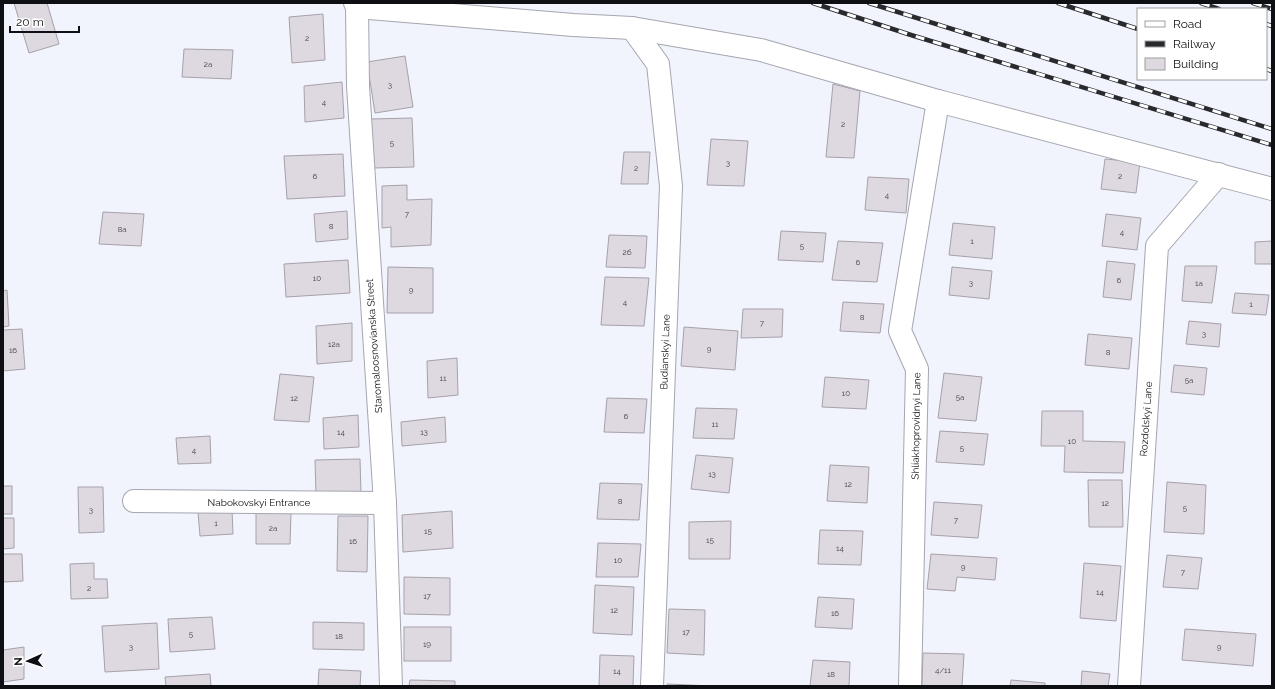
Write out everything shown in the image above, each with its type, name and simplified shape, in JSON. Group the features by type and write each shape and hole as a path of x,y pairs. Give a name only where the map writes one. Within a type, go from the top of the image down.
{"street":[{"path":"356,5 573,25 632,28 761,50 938,101 1272,189"},
{"name":"Staromaloosnovianska Street","path":"356,5 358,86 384,503 391,686"},
{"name":"Budianskyi Lane","path":"632,28 658,64 672,186 652,686"},
{"name":"Shliakhoprovidnyi Lane","path":"910,686 917,369 900,331 938,101"},
{"name":"Rozdolskyi Lane","path":"1129,686 1157,246 1219,174"},
{"name":"Nabokovskyi Entrance","path":"134,501 384,503"}],"building":[{"path":"14,3 47,3 59,44 29,53"},
{"path":"323,14 325,60 292,63 289,17"},
{"path":"184,49 233,50 231,79 182,77"},
{"path":"405,56 413,107 375,113 367,62"},
{"path":"342,82 344,118 305,122 304,86"},
{"path":"833,84 860,91 854,158 826,157"},
{"path":"412,118 414,167 373,168 370,119"},
{"path":"711,139 748,141 744,186 707,185"},
{"path":"624,152 650,152 648,184 621,184"},
{"path":"343,154 345,196 287,199 284,156"},
{"path":"1105,159 1140,162 1136,193 1101,189"},
{"path":"868,177 909,179 906,213 865,210"},
{"path":"407,185 407,200 432,199 431,245 391,247 391,227 382,228 382,186"},
{"path":"347,211 348,239 316,242 314,214"},
{"path":"103,212 144,214 141,246 99,244"},
{"path":"1106,214 1141,218 1137,250 1102,246"},
{"path":"953,223 995,227 992,259 949,255"},
{"path":"781,231 826,233 823,262 778,260"},
{"path":"609,235 647,236 645,268 606,267"},
{"path":"838,241 883,243 877,282 832,280"},
{"path":"1272,241 1272,264 1255,264 1255,242"},
{"path":"348,260 350,293 286,297 284,264"},
{"path":"1107,261 1135,264 1131,300 1103,297"},
{"path":"1185,266 1217,266 1212,303 1182,301"},
{"path":"388,267 433,268 433,313 387,313"},
{"path":"952,267 992,271 989,299 949,295"},
{"path":"605,277 649,278 644,326 601,325"},
{"path":"7,290 9,326 3,327 3,291"},
{"path":"1235,293 1269,295 1266,315 1232,313"},
{"path":"843,302 884,304 880,333 840,331"},
{"path":"743,309 783,309 782,337 741,338"},
{"path":"1189,321 1221,324 1219,347 1186,344"},
{"path":"352,323 352,361 317,364 316,326"},
{"path":"684,327 738,331 735,370 681,366"},
{"path":"22,329 25,369 3,371 3,330"},
{"path":"1088,334 1132,338 1129,369 1085,365"},
{"path":"457,358 458,395 428,398 427,361"},
{"path":"1174,365 1207,368 1204,395 1171,392"},
{"path":"944,373 982,377 976,421 938,418"},
{"path":"280,374 314,377 309,422 274,420"},
{"path":"825,377 869,380 866,409 822,407"},
{"path":"607,398 647,399 644,433 604,432"},
{"path":"696,408 737,409 734,439 693,438"},
{"path":"1042,411 1083,411 1083,441 1125,442 1123,473 1064,472 1065,446 1041,446"},
{"path":"358,415 359,447 324,449 323,418"},
{"path":"445,417 446,442 402,446 401,422"},
{"path":"940,431 988,434 984,465 936,462"},
{"path":"210,436 211,463 178,464 176,438"},
{"path":"696,455 733,458 729,493 691,489"},
{"path":"360,459 361,494 316,495 315,460"},
{"path":"830,465 869,467 867,503 827,501"},
{"path":"1088,480 1122,480 1123,527 1089,527"},
{"path":"1167,482 1206,485 1204,534 1164,532"},
{"path":"600,483 642,484 639,520 597,519"},
{"path":"3,486 12,486 12,514 3,514"},
{"path":"78,487 103,487 104,532 79,533"},
{"path":"934,502 982,505 978,538 931,535"},
{"path":"232,510 233,534 200,536 198,512"},
{"path":"452,511 453,548 403,552 402,515"},
{"path":"256,513 291,513 290,544 256,544"},
{"path":"338,516 368,516 367,572 337,571"},
{"path":"3,518 14,518 14,548 3,549"},
{"path":"731,521 730,559 689,559 689,522"},
{"path":"820,530 863,531 861,565 818,564"},
{"path":"598,543 641,544 638,577 596,577"},
{"path":"3,554 22,554 23,581 3,582"},
{"path":"931,554 997,558 995,580 957,577 955,591 927,589"},
{"path":"1167,555 1202,558 1198,589 1163,587"},
{"path":"94,563 94,579 107,579 108,598 71,599 70,564"},
{"path":"1084,563 1121,566 1116,621 1080,618"},
{"path":"404,577 450,578 450,615 404,614"},
{"path":"595,585 634,587 632,635 593,633"},
{"path":"818,597 854,599 852,629 815,627"},
{"path":"669,609 705,610 704,655 667,653"},
{"path":"212,617 215,649 170,652 168,619"},
{"path":"313,622 364,623 364,650 313,649"},
{"path":"157,623 159,669 105,672 102,626"},
{"path":"404,627 451,627 451,661 404,661"},
{"path":"1185,629 1256,634 1253,666 1182,660"},
{"path":"24,647 24,679 3,682 3,650"},
{"path":"923,653 964,654 962,686 922,686"},
{"path":"600,655 634,656 633,686 599,686"},
{"path":"813,660 850,662 849,686 810,686"},
{"path":"319,669 361,671 360,686 318,686"},
{"path":"1082,671 1110,674 1108,686 1081,686"},
{"path":"210,674 211,686 166,686 165,677"},
{"path":"410,680 455,681 455,686 409,686"},
{"path":"1011,680 1045,683 1045,686 1010,686"},
{"path":"667,684 712,686 667,686"}],"railway":[{"path":"813,3 911,35 1272,145"},
{"path":"869,3 1272,129"},
{"path":"1058,3 1137,29"},
{"path":"1201,3 1216,8"},
{"path":"1253,3 1272,9"},
{"path":"1267,24 1272,26"},
{"path":"1267,69 1272,71"}]}
